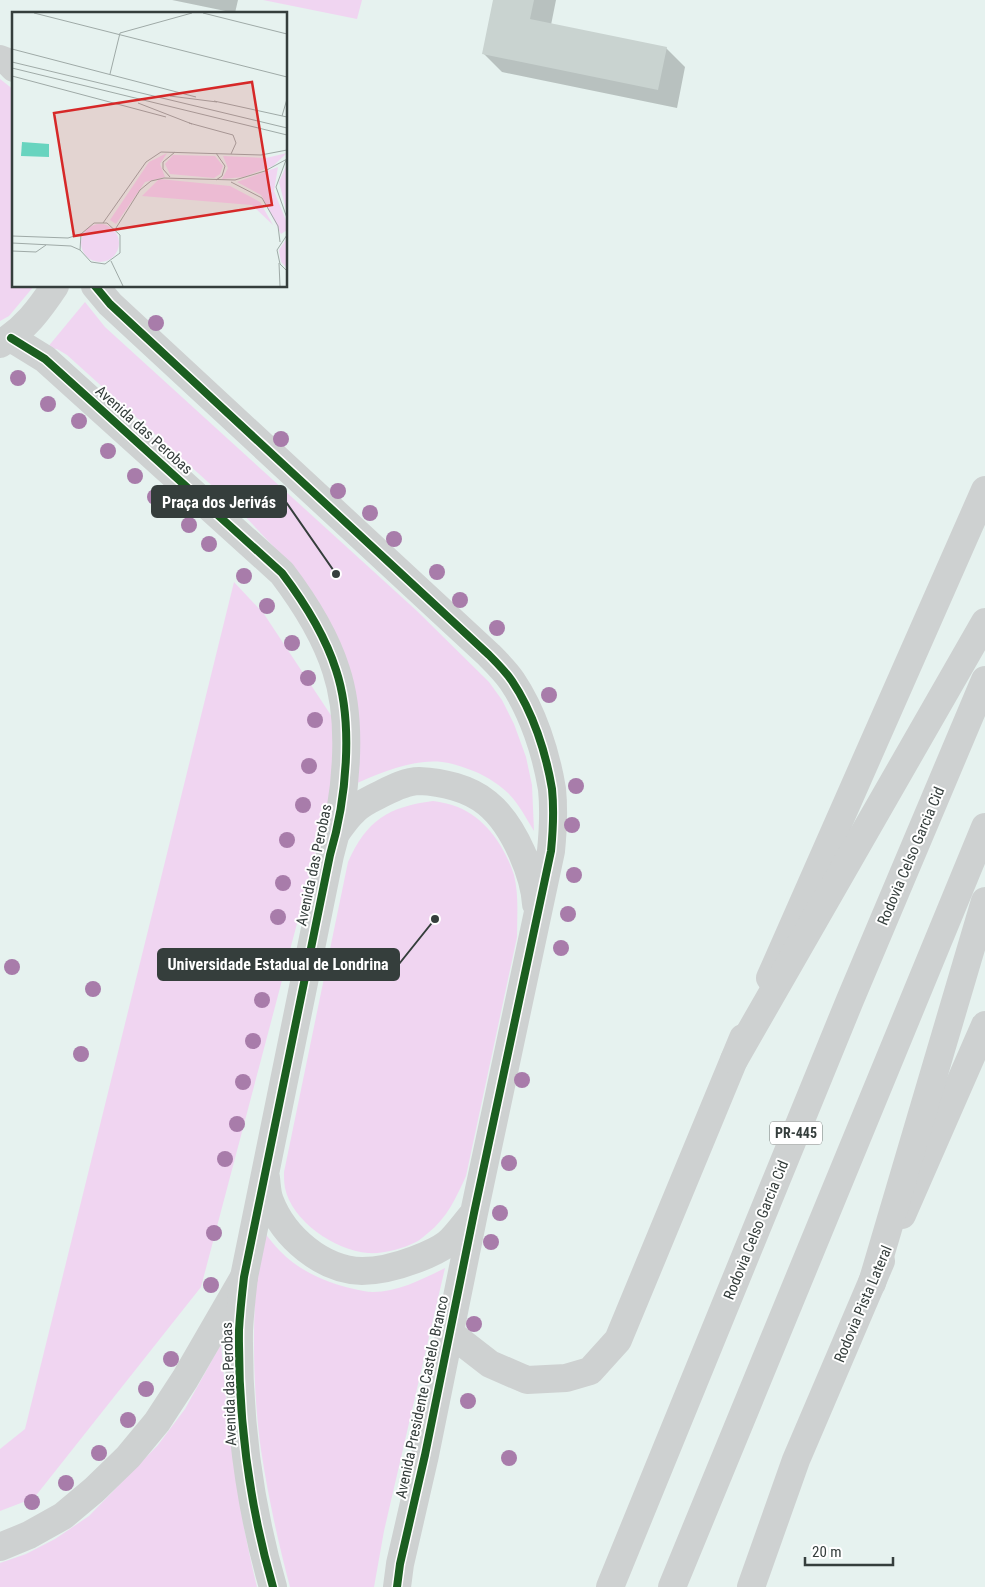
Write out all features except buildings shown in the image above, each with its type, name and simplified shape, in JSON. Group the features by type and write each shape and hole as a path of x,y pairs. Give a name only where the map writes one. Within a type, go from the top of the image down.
{"main road":[{"path":"5,341 34,316 54,288"},
{"path":"97,288 110,304 489,655 512,680 532,720 543,752 552,790 553,827 551,851 474,1213 448,1243 423,1256 404,1264 361,1271 321,1259 304,1248 289,1234 278,1218 269,1199 265,1169"},
{"name":"Avenida das Perobas","path":"5,341 45,359 282,573 298,594 326,643 337,671 343,702 346,738 344,781 337,832 330,855 244,1277 239,1337 245,1446 255,1508 273,1587"},
{"path":"450,1333 490,1364 527,1380 566,1378 590,1371 618,1340 734,1060 985,490"},
{"path":"734,1060 985,622"},
{"name":"Rodovia Celso Garcia Cid","path":"610,1587 850,1000 985,680"},
{"path":"337,832 354,810 370,799 392,788 417,781 466,790 487,803 504,822 518,844 530,870 536,895 536,920"},
{"path":"672,1587 985,827"},
{"path":"872,1283 985,901"},
{"name":"Rodovia Pista Lateral","path":"752,1587 796,1460 985,1025"},
{"name":"Avenida Presidente Castelo Branco","path":"397,1587 400,1564 425,1455 474,1213"},
{"path":"0,1547 29,1535 63,1516 94,1490 128,1457 157,1422 185,1379 244,1277"}],"shaded area":[{"path":"263,0 362,0 357,19"},
{"path":"0,79 12,88 12,288 32,288 9,316 0,321"},
{"path":"85,302 105,327 417,611 489,682 502,700 514,724 526,757 532,785 534,831 516,802 508,793 479,773 452,764 430,762 407,765 353,785 357,754 289,563 239,510 67,355 57,349 47,348"},
{"path":"234,582 264,614 346,738 201,1287 34,1498 0,1511 0,1449 25,1429"},
{"path":"433,801 463,809 483,823 499,842 510,864 516,883 517,937 466,1176 455,1200 441,1221 416,1242 405,1247 380,1253 355,1251 316,1232 296,1212 285,1188 284,1172 348,862 363,836 381,818 403,807"},
{"path":"263,1231 278,1249 296,1265 324,1280 354,1289 373,1292 392,1290 445,1268 384,1531 374,1587 290,1587 277,1536 267,1484 257,1410 254,1369 255,1307"},
{"path":"221,1344 234,1466 244,1527 257,1587 0,1587 0,1563 26,1554 55,1539 89,1516 158,1445 185,1409"}],"cycle path":[{"path":"97,288 110,304 498,664 520,693 538,733 546,761 553,797 551,851 425,1455 400,1564 397,1587"},
{"path":"11,338 45,359 282,573 306,607 320,632 336,670 342,691 346,738 344,787 336,834 330,855 244,1277 240,1317 239,1362 247,1460 257,1524 273,1587"}],"place":[{"name":"Praça dos Jerivás","path":"336,574"},
{"name":"Universidade Estadual de Londrina","path":"435,919"}]}
